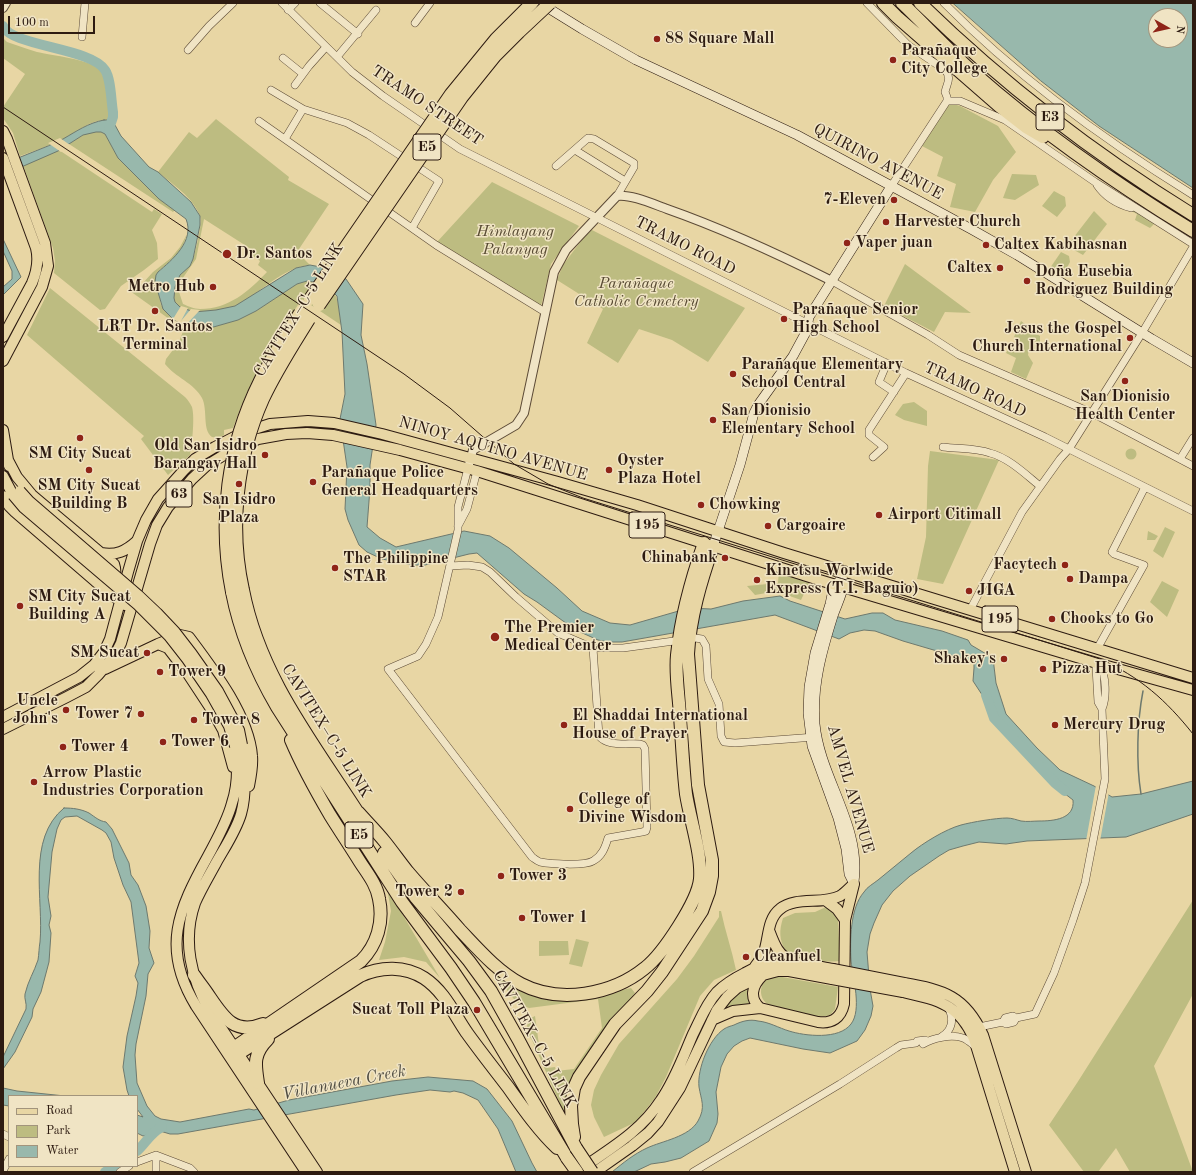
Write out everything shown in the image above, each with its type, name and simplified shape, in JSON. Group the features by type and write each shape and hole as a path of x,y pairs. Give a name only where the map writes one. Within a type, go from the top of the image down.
{"highway":[{"name":"CAVITEX–C-5 LINK","path":"532,3 511,23 486,51 460,81 438,111 304,308 270,362 259,382 237,440 228,487 226,536 228,567 264,660 277,686 407,887 438,926 469,961 491,991 576,1148 592,1172"},
{"name":"CAVITEX–C-5 LINK","path":"550,3 495,56 462,97 309,319 285,357 268,388 250,436 239,486 236,517 237,591 239,623 262,679 277,707 402,902 451,968 474,1002 576,1172"},
{"path":"883,3 974,84 1026,127 1084,160"},
{"name":"E3","path":"902,3 974,72 1032,121 1084,160 1139,198 1193,231"},
{"name":"E3","path":"920,3 966,47 1042,111 1124,171 1193,215"},
{"path":"358,812 385,842 419,885 495,966 510,978 536,990 549,994 565,995 595,992 613,987 629,979 649,965 667,943 693,902 700,883 699,862 687,800 677,680 677,656 685,637 690,603 708,545"},
{"path":"576,1148 571,1106 574,1088 579,1077 612,1028 662,972 702,911 709,892 712,876 712,860 698,784 685,637"},
{"path":"236,1051 277,1018 353,967 365,957 377,936 381,913 379,897 374,885 314,787 298,757 277,707"},
{"path":"236,1051 275,1031 352,980 366,973 391,969 407,970 428,981 440,993 484,1057 543,1135 567,1158"},
{"path":"194,975 228,1021 236,1025 253,1028 277,1018"},
{"path":"258,1084 255,1064 256,1055 265,1041 275,1031"}],"main road":[{"name":"QUIRINO AVENUE","path":"540,3 636,60 785,129 989,238 1193,363"},
{"path":"3,131 45,243 48,266 42,287 3,361"},
{"path":"3,337 32,283 36,274 38,261 36,248 4,160"},
{"path":"708,545 718,532 740,465 754,413 761,399 793,356 806,332 809,317 892,185"},
{"name":"NINOY AQUINO AVENUE","path":"270,424 308,421 334,423 476,459 637,505 718,532 1193,678"},
{"path":"270,424 273,436"},
{"name":"63","path":"3,717 79,677 94,665 104,652 110,639 137,542 158,499 171,484 195,459 218,444 242,433 270,424"},
{"path":"3,430 13,480 9,506 95,581 130,609"},
{"name":"NINOY AQUINO AVENUE","path":"273,436 307,433 333,435 473,469 840,586 1098,664 1191,689"},
{"name":"63","path":"3,729 86,687 102,671 115,655 120,643 150,544 157,525 168,507 206,466 224,455 258,439 273,436"},
{"path":"218,444 224,455"},
{"path":"8,460 17,477 28,491 114,564 115,572 113,577 108,582 102,583 95,581"},
{"path":"3,476 12,494 24,508 138,605 165,632 187,659 211,694 239,745 244,759 244,798"},
{"path":"100,552 112,554 120,553 129,549 137,542"},
{"name":"AMVEL AVENUE","path":"846,571 840,586 833,590 833,608 814,659 809,687 808,713 813,737 815,758 838,818 847,853 849,874 854,884"},
{"path":"102,671 180,635 189,637 240,715 248,735 252,755 249,786 238,821 202,888 194,909 189,941 194,975 205,1002 258,1084 265,1103"},
{"path":"158,644 168,648 206,700 223,730 236,780"},
{"path":"180,663 178,655 183,648 191,646 200,652"},
{"path":"1098,664 1099,650"},
{"path":"239,745 232,804 226,821 196,877 182,909 177,935 177,952 182,979 190,996 280,1125 317,1172"},
{"path":"754,968 763,953 774,916 782,908 799,903 825,900 839,896 854,884"},
{"path":"712,1020 733,1011 760,1008 818,1022 828,1022 838,1017 844,1004 846,920 854,884"},
{"path":"825,900 834,905 846,920"},
{"path":"769,930 776,947 782,955 785,958 797,963 833,974 904,987 929,987 949,994 967,1009 980,1028 1026,1172"},
{"path":"576,1172 641,1126 661,1101 672,1083 699,1021 708,1004 717,992 754,968 780,962 797,963"},
{"path":"595,1172 632,1146 648,1133 658,1122 680,1088 712,1020 727,997 742,985 763,975 778,971 833,974"},
{"path":"760,1008 755,1004 753,992 757,981 763,975"},
{"path":"904,987 948,1007 961,1016 965,1021 974,1039 1016,1172"},
{"path":"280,1125 306,1172"}],"street":[{"path":"3,8 6,3"},
{"path":"82,37 85,3"},
{"path":"188,50 233,3"},
{"name":"TRAMO STREET","path":"282,3 352,72 383,96 460,149 596,217"},
{"path":"288,10 295,3"},
{"path":"320,3 358,34"},
{"path":"415,23 430,3"},
{"path":"867,3 908,45 945,70 948,74 949,80 945,92 947,101 892,185"},
{"path":"944,3 1016,69 1078,118 1130,155 1193,195"},
{"path":"337,57 358,34 376,10"},
{"path":"295,86 303,74 326,47"},
{"path":"283,58 303,74"},
{"path":"271,90 303,109 347,123 369,135 439,182 412,228"},
{"path":"947,101 960,101 1005,120 1095,182 1103,194 1121,206 1137,209 1193,245 1142,333 1069,449 1022,512 970,610"},
{"path":"285,139 303,109"},
{"path":"259,121 436,245 545,312"},
{"path":"556,166 588,138 591,138 634,163 634,167 617,196 566,250 559,261 554,272 524,414 516,425 473,450 476,459 458,507 458,528 438,617 422,651 418,656 388,669 532,857 540,862 586,864 593,862 605,849 608,838 646,831 648,827 645,749 643,745 607,743 599,736 593,648"},
{"path":"575,150 625,181"},
{"path":"617,196 626,196 704,222 777,254 832,281 928,335 959,355 1092,413 1193,466"},
{"name":"TRAMO ROAD","path":"596,217 906,373 1069,449 1193,511"},
{"path":"887,363 879,382 894,392"},
{"path":"873,457 884,447 869,435 869,430 906,373"},
{"path":"1180,459 1193,438"},
{"path":"943,448 990,453 1005,459 1040,486"},
{"path":"1099,650 1144,566 1112,552 1145,487"},
{"path":"451,563 482,567 490,572 516,597 558,633 593,648 623,648 685,637 702,639 706,646 708,679 719,704 721,736 724,742 736,743 813,737"},
{"path":"980,1028 1003,1022 1006,1024 1014,1022 1016,1018 1035,1014 1054,973 1073,920 1084,884 1105,779 1102,709 1098,702 1096,667 1098,664"},
{"path":"1191,689 1193,678"},
{"path":"940,1038 948,1032 952,1023 952,1014 948,1007"},
{"path":"693,1172 901,1045 916,1043 917,1041 922,1040 927,1041 940,1038 961,1038 969,1041 976,1047"},
{"path":"156,1155 156,1172"},
{"path":"138,1162 156,1155 190,1168 194,1172"},
{"path":"3,1170 8,1161"}],"green space":[{"path":"3,38 7,42 29,50 80,60 99,69 102,73 106,86 109,109 108,120 102,120 90,124 62,140 20,156 13,133 3,118 3,107 25,74 3,58"},
{"path":"950,103 960,106 998,126 1016,152 993,180 975,212 950,207 956,184 937,176 943,157 922,146"},
{"path":"216,119 289,177 288,180 329,204 297,252 310,265 291,270 233,307 214,311 194,311 185,309 178,306 174,300 173,293 177,281 183,272 190,266 193,260 201,221 197,209 187,197 158,172 189,132 197,138","holes":["204,219 251,249 252,255 260,261 258,265 267,272 246,292 238,298 220,306 210,308 198,309 183,304 178,289 180,282 196,259"]},
{"path":"89,132 101,132 105,134 118,158 159,199 175,210 173,212 69,144"},
{"path":"59,150 152,212 154,209 162,214 152,230 157,243 158,259 121,286 105,309 100,310 54,273 55,261 53,248 23,165"},
{"path":"1012,174 1036,175 1039,185 1015,200 1003,198"},
{"name":"Himlayang Palanyag","path":"492,182 579,226 551,264 541,306 437,242"},
{"path":"1054,191 1065,197 1066,206 1057,217 1042,206"},
{"path":"1133,209 1156,222 1150,228 1135,220 1137,214 1131,211"},
{"path":"1094,211 1107,224 1083,255 1067,246"},
{"name":"Parañaque Catholic Cemetery","path":"590,229 745,308 708,362 672,340 639,329 618,363 587,343 603,309 557,280 563,265"},
{"path":"187,234 179,253 158,272 156,279 161,305 174,319 172,321 130,291 142,284 153,272 171,258 180,247"},
{"path":"1061,252 1069,256 1070,262 1062,277 1050,268"},
{"path":"905,264 971,313 945,312 934,332 884,306"},
{"path":"307,281 326,286 335,294 339,307 341,325 302,299 254,377 233,428 224,430 224,435 219,438 212,437 207,430 204,403 199,393 169,369 165,364 166,359 179,342 185,326 210,328 238,320 256,311 297,284"},
{"path":"50,288 185,397 190,403 193,418 190,455 168,475 141,439 144,436 27,335"},
{"path":"1021,321 1030,328 1029,330 1040,336 1040,350 1029,349 1028,355 1033,363 1026,379 1011,372 1016,358 1006,353 1009,348 1015,350 1020,339 1014,337"},
{"path":"914,402 927,411 927,426 904,420 895,415 903,404"},
{"path":"1131,448 1135,450 1137,454 1135,458 1131,460 1127,458 1125,454 1127,450"},
{"path":"930,451 999,460 943,584 917,579 926,537 928,466"},
{"path":"1165,527 1175,532 1163,558 1153,551"},
{"path":"1148,531 1158,536 1155,540 1147,540"},
{"path":"779,570 811,579 801,600 781,593 772,592 755,595 747,586 778,583"},
{"path":"1162,581 1179,590 1167,617 1150,602"},
{"path":"387,888 440,978 426,962 404,957 379,960 385,942 391,911"},
{"path":"1193,900 1193,994 1154,1066 1193,1172 1130,1172 1116,1148 1098,1172 1084,1172 1049,1125"},
{"path":"826,907 833,912 838,920 840,961 826,962 812,960 786,952 780,935 783,918 795,913 815,912"},
{"path":"719,911 721,911 736,970 714,980 700,996 666,1077 655,1098 636,1122 604,1137 594,1117 591,1105 594,1090 601,1075 619,1044 677,979 694,956 719,917"},
{"path":"576,939 589,942 582,967 569,964"},
{"path":"539,941 568,941 569,955 539,956"},
{"path":"484,961 519,988 599,995 631,988 635,993 569,1083 567,1096 567,1120 532,1040 528,1035 527,1026 529,1019 535,1016 540,1052 544,1051 547,1068 555,1067 556,1071 574,1069 602,1028 598,999 529,1008 517,1003"},
{"path":"782,977 838,987 835,1009 829,1015 822,1016 808,1015 772,1007 762,998 761,992 763,983 769,979"},
{"path":"748,986 753,1007 720,1012 732,998"}],"water":[{"path":"953,3 1193,3 1193,188 1099,126 1041,81"},
{"path":"108,120 115,125 121,136 149,167 158,172 191,202 200,216 200,225 193,259 190,266 180,275 175,287 175,302 180,307 194,312 216,310 235,306 296,268 310,265 331,269 346,279 363,304 361,335 376,425 370,465 367,527 380,538 396,547 464,531 490,536 509,548 582,611 610,623 630,625 689,608 711,609 743,601 780,596 790,601 845,619 872,613 883,613 895,620 942,631 968,640 971,645 993,658 996,683 1006,714 1037,748 1060,770 1094,786 1112,797 1141,794 1193,781 1193,814 1126,837 1027,841 1006,844 979,842 949,850 939,856 910,876 893,891 882,905 874,923 870,934 867,952 873,1006 871,1016 865,1030 857,1041 830,1053 750,1038 742,1041 734,1046 727,1054 721,1067 716,1092 718,1114 717,1123 709,1141 681,1158 651,1164 634,1172 612,1172 642,1150 682,1135 698,1121 702,1112 699,1080 702,1063 713,1040 724,1029 743,1021 752,1020 796,1033 830,1035 846,1029 851,1024 856,1011 855,985 851,961 853,915 859,899 868,887 916,849 955,827 984,820 1009,818 1021,821 1045,821 1062,818 1071,811 1073,800 1060,790 1048,774 998,719 973,681 974,663 971,661 875,631 864,630 850,633 839,639 775,615 622,642 608,642 598,640 578,631 563,621 524,594 477,553 425,565 413,565 382,559 367,552 359,545 345,509 347,467 340,419 345,394 342,332 337,296 321,283 307,281 297,284 256,311 238,320 210,328 195,328 187,326 173,319 163,309 155,282 158,272 170,262 185,242 188,227 186,219 159,199 118,158 105,134 96,132 83,135 58,151 3,175 3,165 56,143 88,125"},
{"path":"3,239 21,277 3,295 3,287 12,279 12,271 3,251"},
{"path":"64,808 77,809 89,813 99,820 106,822 112,829 129,863 131,875 138,885 146,906 150,931 149,948 154,963 148,974 146,996 135,1055 137,1083 147,1106 155,1116 161,1119 180,1122 249,1109 254,1110 289,1100 392,1081 428,1077 473,1081 487,1089 512,1121 537,1172 516,1172 498,1129 478,1100 463,1093 454,1091 430,1090 396,1095 178,1134 170,1134 160,1131 143,1136 138,1134 138,1115 143,1117 138,1110 138,1095 129,1095 123,1067 127,1036 138,983 135,976 139,963 131,902 123,885 114,858 111,842 106,833 77,816 65,817 61,820 57,829 52,852 48,897 51,916 49,925 51,933 49,962 41,992 33,1009 32,1017 15,1052 3,1069 3,1057 26,1009 25,994 38,960 41,925 39,871 45,836 52,821"},
{"path":"3,1088 55,1095 8,1095 8,1106 3,1105"}],"pier":[{"path":"60,138 70,145 61,152 48,143"},
{"path":"181,306 188,308 181,321 191,309 200,310 185,326 173,319"},
{"path":"1096,785 1109,792 1100,841 1086,841"}],"waterway":[{"path":"3,26 9,33 20,38 85,57 97,63 105,70 110,84 113,112 109,129"},
{"path":"1141,794 1138,769 1138,742 1139,716 1143,691"},
{"path":"986,695 994,718 1055,783 1065,791"},
{"path":"138,1150 151,1135 162,1127"},
{"path":"105,1172 113,1167"}],"tram line":[{"path":"3,107 404,374 450,408 514,464 548,484 583,498 1100,659 1128,674 1151,690 1173,710 1193,734"}],"place":[{"name":"88 Square Mall","path":"657,39"},
{"name":"Parañaque City College","path":"893,60"},
{"name":"7-Eleven","path":"894,200"},
{"name":"Harvester Church","path":"886,222"},
{"name":"Vaper juan","path":"847,243"},
{"name":"Caltex Kabihasnan","path":"986,245"},
{"name":"Dr. Santos","path":"227,254"},
{"name":"Caltex","path":"1000,268"},
{"name":"Doña Eusebia Rodriguez Building","path":"1027,281"},
{"name":"Metro Hub","path":"213,287"},
{"name":"LRT Dr. Santos Terminal","path":"155,311"},
{"name":"Parañaque Senior High School","path":"784,319"},
{"name":"Jesus the Gospel Church International","path":"1130,338"},
{"name":"Parañaque Elementary School Central","path":"733,374"},
{"name":"San Dionisio Health Center","path":"1125,381"},
{"name":"San Dionisio Elementary School","path":"713,420"},
{"name":"SM City Sucat","path":"80,438"},
{"name":"Old San Isidro Barangay Hall","path":"265,455"},
{"name":"SM City Sucat Building B","path":"89,470"},
{"name":"Oyster Plaza Hotel","path":"609,470"},
{"name":"Parañaque Police General Headquarters","path":"313,482"},
{"name":"San Isidro Plaza","path":"239,484"},
{"name":"Chowking","path":"701,505"},
{"name":"Airport Citimall","path":"879,515"},
{"name":"Cargoaire","path":"768,526"},
{"name":"Chinabank","path":"725,558"},
{"name":"Facytech","path":"1065,565"},
{"name":"The Philippine STAR","path":"335,568"},
{"name":"Dampa","path":"1070,579"},
{"name":"Kinetsu Worlwide Express (T.I. Baguio)","path":"757,580"},
{"name":"JIGA","path":"969,591"},
{"name":"SM City Sucat Building A","path":"20,606"},
{"name":"Chooks to Go","path":"1052,619"},
{"name":"The Premier Medical Center","path":"495,637"},
{"name":"SM Sucat","path":"147,653"},
{"name":"Shakey's","path":"1004,659"},
{"name":"Pizza Hut","path":"1043,669"},
{"name":"Tower 9","path":"160,672"},
{"name":"Uncle John's","path":"66,710"},
{"name":"Tower 7","path":"141,714"},
{"name":"Tower 8","path":"194,720"},
{"name":"El Shaddai International House of Prayer","path":"564,725"},
{"name":"Mercury Drug","path":"1055,725"},
{"name":"Tower 6","path":"163,742"},
{"name":"Tower 4","path":"63,747"},
{"name":"Arrow Plastic Industries Corporation","path":"34,782"},
{"name":"College of Divine Wisdom","path":"570,809"},
{"name":"Tower 3","path":"501,876"},
{"name":"Tower 2","path":"461,892"},
{"name":"Tower 1","path":"522,918"},
{"name":"Cleanfuel","path":"746,957"},
{"name":"Sucat Toll Plaza","path":"477,1010"}],"water label":[{"name":"Villanueva Creek","path":"344,1083"}]}
